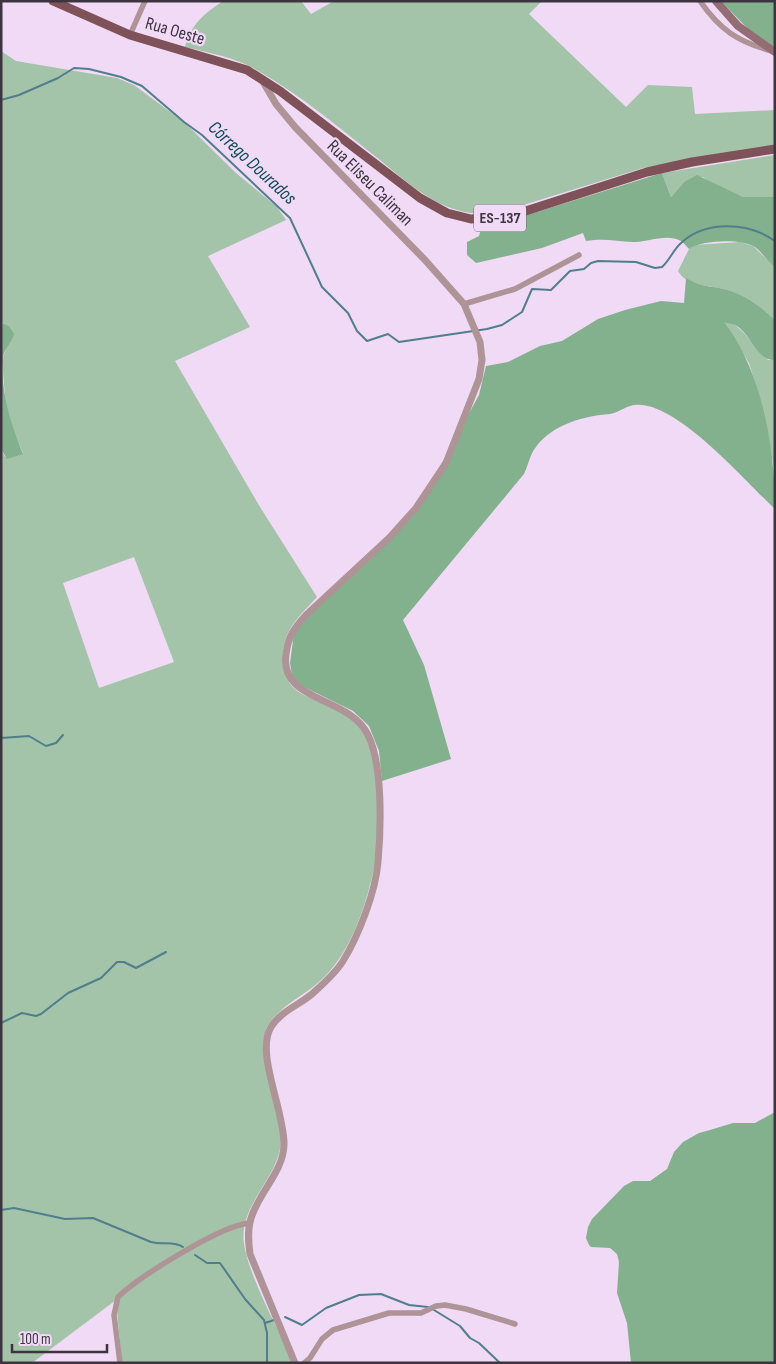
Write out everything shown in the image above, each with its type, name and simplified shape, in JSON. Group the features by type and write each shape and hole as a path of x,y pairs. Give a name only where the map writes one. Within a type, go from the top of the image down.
{"main road":[{"name":"Rua Oeste","path":"52,1 130,35 235,65 261,78"},
{"path":"716,1 738,26 774,52"},
{"name":"ES-137","path":"261,78 420,198 447,213 471,219 510,216 647,172 700,160 775,149"}],"street":[{"path":"130,35 146,1"},
{"path":"700,1 710,16 730,35 747,45 774,52"},
{"name":"Rua Eliseu Caliman","path":"249,1223 253,1211 276,1172 284,1146 280,1111 266,1054 270,1028 278,1018 310,996 331,977 343,961 376,881 379,850 377,771 374,751 368,735 360,722 348,712 304,692 294,685 288,674 285,660 288,642 294,628 306,615 389,538 416,508 446,463 479,379 482,360 476,331 464,304 425,260 306,139 276,104 261,78"},
{"path":"464,304 515,289 579,255"},
{"path":"120,1363 114,1315 118,1297 191,1248 225,1229 249,1223 250,1254 295,1363"},
{"path":"304,1363 310,1358 322,1339 333,1330 389,1314 420,1313 436,1306 445,1305 466,1309 515,1324"}],"green space":[{"path":"223,1 301,1 311,14 334,1 542,1 529,14 626,107 648,85 692,87 695,114 775,110 775,145 643,168 504,211 478,214 464,212 441,204 421,192 320,112 260,72 233,60 185,47 195,26 210,10"},
{"path":"721,1 775,1 775,47 748,29"},
{"path":"1,51 16,61 117,78 134,85 185,123 236,173 277,207 286,220 208,256 250,327 175,361 260,507 317,597 289,631 283,657 285,674 294,689 338,709 357,722 365,734 375,772 378,817 376,858 365,902 354,932 330,971 313,987 278,1013 268,1025 264,1036 265,1064 280,1125 281,1137 275,1165 247,1216 244,1229 244,1244 258,1287 293,1363 122,1363 116,1300 32,1363 1,1363 1,449 5,457 23,453 11,427 6,407 2,361 7,346 3,323 1,323","holes":["134,557 174,662 99,688 63,583"]},
{"path":"775,155 775,197 743,197 710,183 703,177 684,182 671,197 662,173"},
{"path":"662,173 671,197 684,182 697,175 743,197 775,197 775,267 755,247 741,242 711,242 689,249 681,241 670,238 657,238 639,242 586,241 583,233 542,248 476,263 467,255 467,242 479,236 483,223 537,212"},
{"path":"740,242 753,246 775,267 775,320 758,305 745,297 724,289 693,283 678,271 689,249 694,245"},
{"path":"686,278 701,285 724,289 745,297 758,305 775,320 774,360 763,356 741,329 724,322 748,363 764,411 772,461 775,509 713,448 676,419 658,409 642,405 632,405 614,413 580,419 551,432 534,450 524,474 403,620 424,665 451,759 382,781 379,751 369,726 353,711 298,684 292,675 290,663 294,633 306,618 373,557 413,516 479,395 486,366 508,362 540,346 562,341 598,319 625,310 661,301 684,303"},
{"path":"722,320 735,325 742,331 768,360 775,360 775,472 760,399 749,363"},
{"path":"1,323 9,326 14,334 3,358 3,382 14,431 23,454 7,459 1,449"},
{"path":"775,1112 775,1363 631,1363 627,1323 617,1293 619,1262 617,1254 610,1248 591,1247 589,1245 586,1238 592,1219 624,1186 633,1181 650,1181 667,1169 674,1152 683,1142 699,1133 733,1123 755,1123"}],"waterway":[{"name":"Córrego Dourados","path":"1,100 19,95 58,78 74,68 89,69 121,77 142,86 202,135 290,218 322,287 348,313 357,331 367,341 388,334 399,342 487,329 502,325 522,312 532,289 551,290 570,271 584,269 591,263 598,261 636,262 655,268 662,267 681,243 702,230 727,226 740,227 752,230 775,241"},
{"path":"1,738 29,736 46,746 56,743 63,735"},
{"path":"1,1023 22,1013 36,1016 41,1014 68,993 101,978 117,962 124,962 136,968 166,952"},
{"path":"1,1210 14,1208 65,1219 93,1218 151,1242 176,1244 183,1247"},
{"path":"195,1255 207,1263 220,1263 245,1299 264,1320 267,1333 267,1363"},
{"path":"285,1317 302,1325 326,1308 359,1295 381,1294 409,1305 428,1307"},
{"path":"434,1310 460,1326 470,1338 479,1343 500,1363"},
{"path":"265,1323 274,1320"}]}
